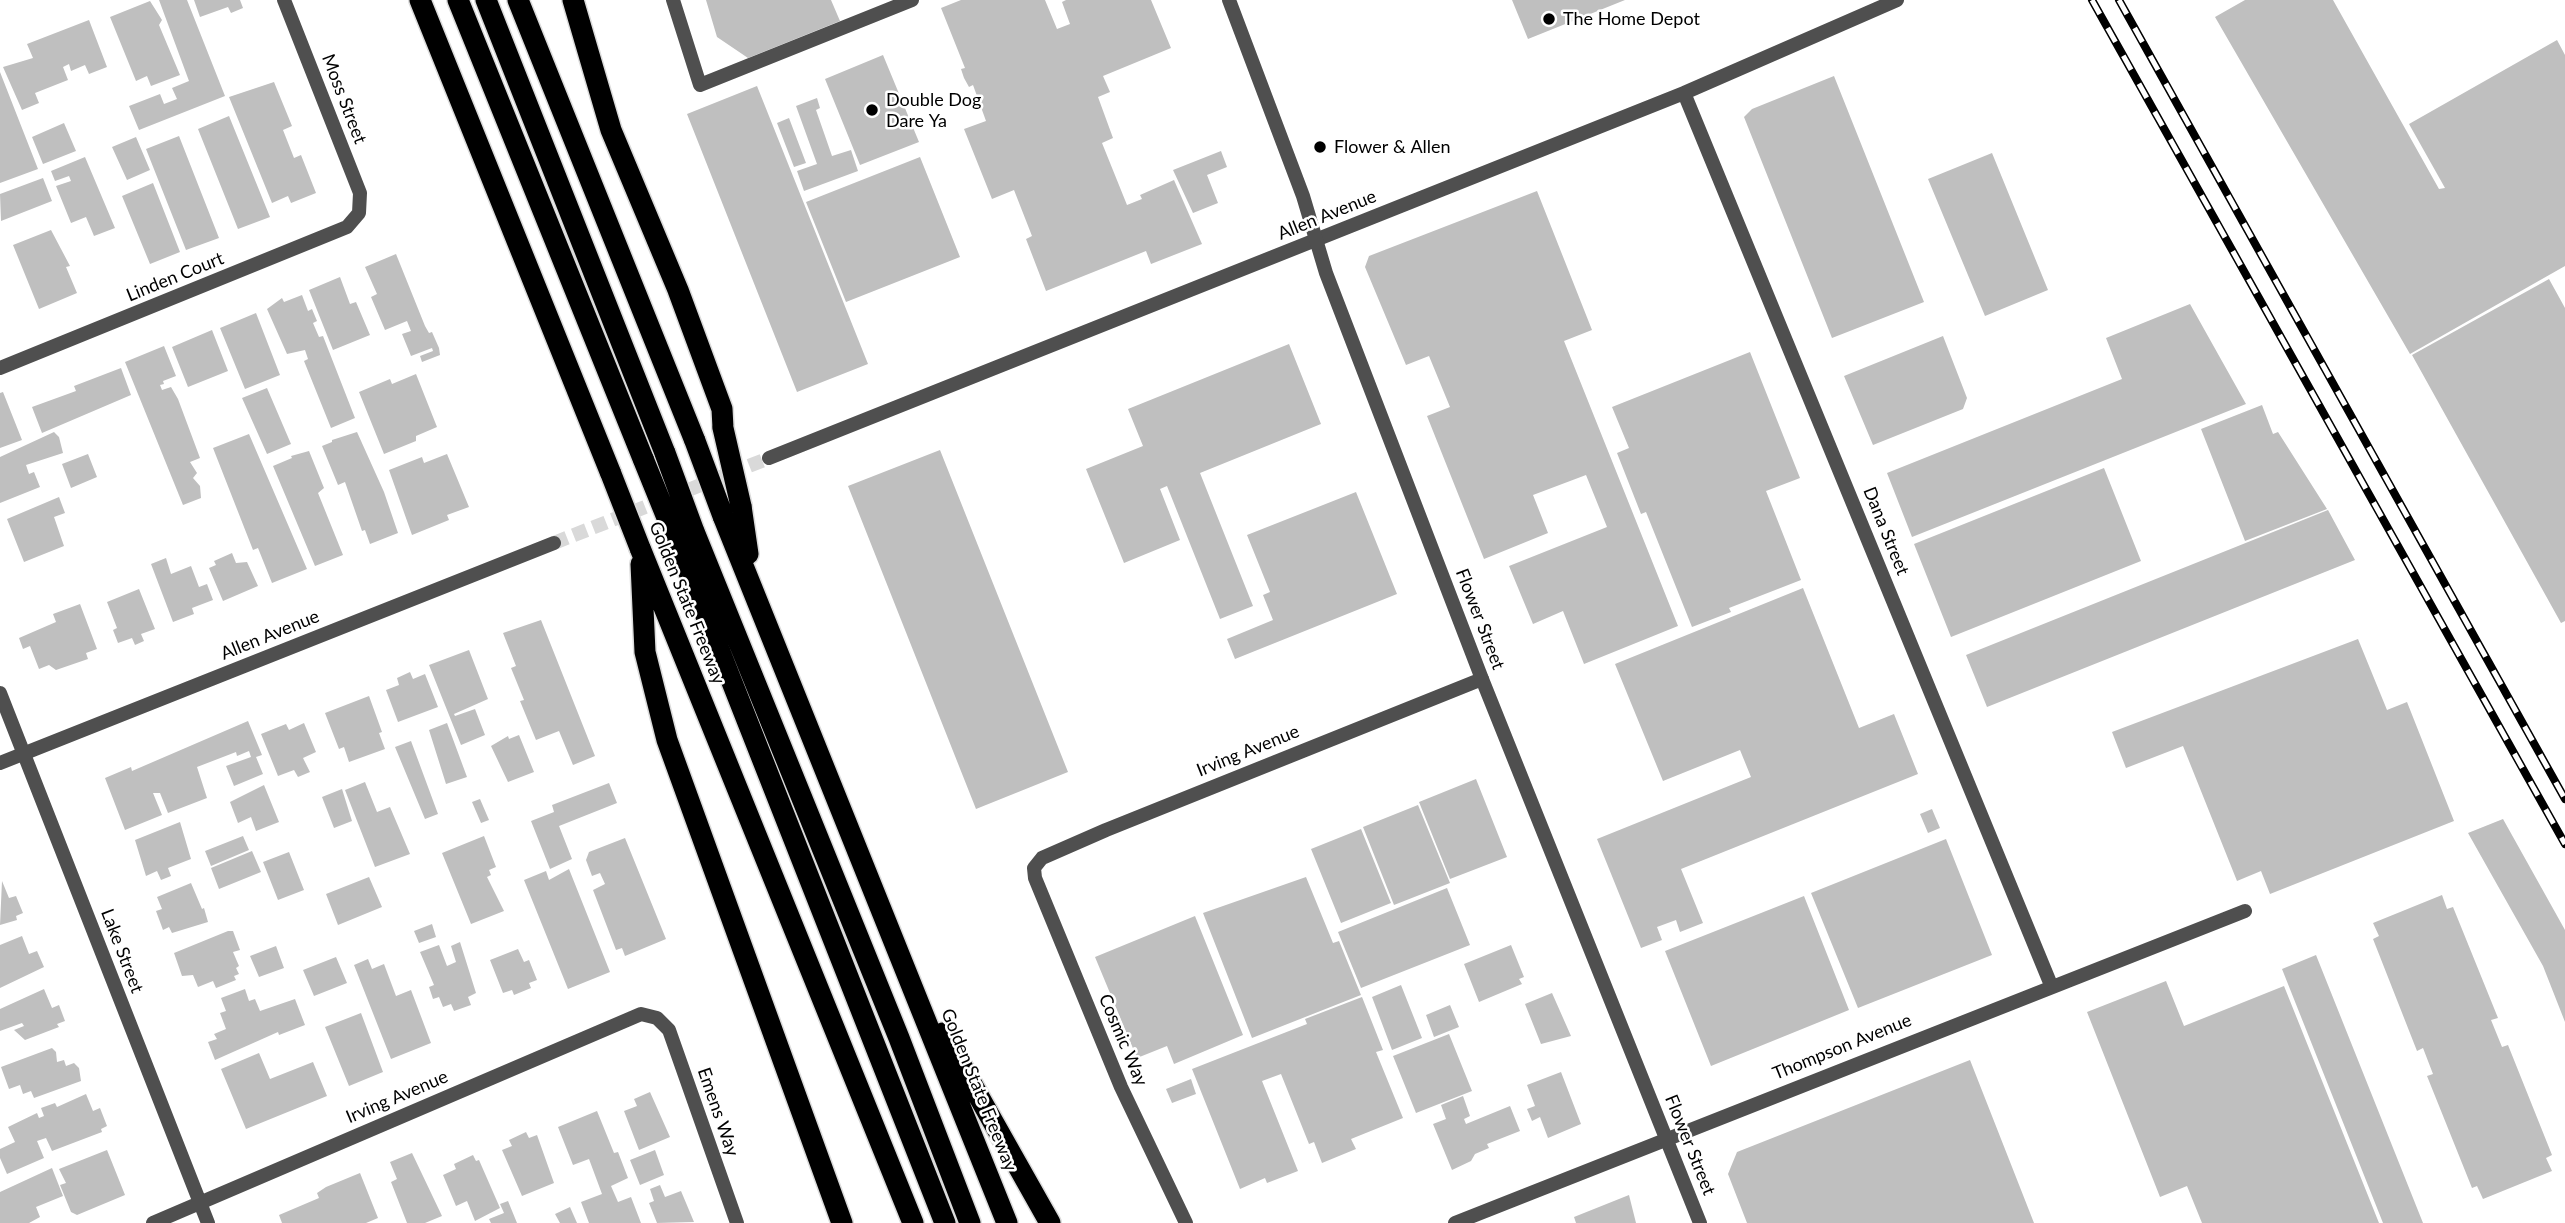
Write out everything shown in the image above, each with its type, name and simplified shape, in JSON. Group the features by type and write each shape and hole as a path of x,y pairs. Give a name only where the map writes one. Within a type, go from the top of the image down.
{"highway":[{"path":"458,0 644,461 683,532 900,1038 970,1223"},
{"path":"486,0 665,453 683,532 945,1223"},
{"path":"518,0 695,441 732,511"},
{"path":"573,0 611,130 678,290 722,409 732,511"},
{"name":"Golden State Freeway","path":"420,3 913,1223"},
{"name":"Golden State Freeway","path":"732,511 752,587 1007,1223"},
{"path":"640,548 645,652 667,740 842,1223"},
{"path":"902,960 1050,1223"}],"street":[{"name":"Moss Street","path":"284,0 360,193 359,213"},
{"path":"673,0 700,85 912,0"},
{"name":"Flower Street","path":"1229,0 1303,196 1314,241 1482,679 1700,1223"},
{"name":"Allen Avenue","path":"769,458 1684,93 1897,0"},
{"name":"Dana Street","path":"1684,93 2051,985"},
{"name":"Linden Court","path":"0,368 347,227 359,213"},
{"name":"Allen Avenue","path":"0,763 554,543"},
{"name":"Irving Avenue","path":"1034,868 1042,859 1106,830 1482,679"},
{"name":"Lake Street","path":"0,693 208,1223"},
{"name":"Cosmic Way","path":"1034,868 1035,878 1121,1087 1186,1223"},
{"name":"Thompson Avenue","path":"1455,1223 2051,985 2245,911"},
{"name":"Irving Avenue","path":"153,1223 641,1014 657,1017"},
{"name":"Emens Way","path":"657,1017 669,1030 737,1223"}],"building":[{"path":"159,0 187,0 225,96 139,130 129,106 160,94 164,104 177,99 172,88 189,81"},
{"path":"194,0 240,0 243,8 231,13 228,7 200,17"},
{"path":"706,0 831,0 840,21 748,58 717,37"},
{"path":"961,0 1045,0 1057,29 1070,24 1062,2 1066,0 1151,0 1171,48 1103,76 1110,92 1098,97 1113,138 1102,143 1127,205 1142,199 1140,195 1174,180 1202,244 1151,264 1146,251 1046,291 1026,239 1032,236 1014,190 992,199 964,129 986,121 973,85 969,87 964,78 961,69 965,68 941,8"},
{"name":"The Home Depot","path":"1512,0 1625,0 1528,39"},
{"path":"2245,0 2333,0 2439,189 2445,188 2409,124 2557,40 2565,55 2565,266 2410,354 2215,17"},
{"path":"150,1 162,20 159,25 180,75 151,86 147,76 136,81 110,17"},
{"path":"89,20 107,67 89,74 85,65 71,71 69,64 63,67 68,80 35,93 39,103 22,110 3,67 33,58 27,44"},
{"name":"Double Dog Dare Ya","path":"883,55 919,142 860,165 825,79"},
{"path":"0,72 38,169 0,183"},
{"path":"1834,76 1924,302 1832,338 1744,117 1752,109"},
{"path":"274,82 292,126 283,130 294,158 301,155 316,193 291,203 288,196 272,203 229,97"},
{"path":"757,86 868,364 797,392 687,114"},
{"path":"817,98 820,108 816,110 832,156 851,150 858,171 804,191 797,171 817,164 796,106"},
{"path":"229,116 270,217 238,229 198,129"},
{"path":"789,118 806,163 794,167 777,123"},
{"path":"64,123 76,151 43,164 32,137"},
{"path":"179,136 219,238 186,250 146,149"},
{"path":"136,137 150,170 127,180 112,147"},
{"path":"1221,151 1227,167 1207,175 1218,203 1193,213 1173,170"},
{"path":"1992,153 2048,290 1985,316 1928,179"},
{"path":"85,157 115,228 94,236 86,217 71,223 56,186 71,181 69,176 55,181 51,171"},
{"path":"920,157 960,257 846,302 806,202"},
{"path":"43,178 52,201 1,221 0,194"},
{"path":"153,183 180,252 150,264 122,196"},
{"path":"1537,191 1592,330 1564,341 1678,626 1584,664 1563,611 1533,624 1509,566 1607,527 1586,475 1533,495 1548,533 1484,559 1427,416 1450,407 1429,356 1406,365 1365,267 1369,256"},
{"path":"51,230 70,266 66,267 77,293 39,309 13,245"},
{"path":"396,254 425,326 429,333 432,332 439,348 440,355 422,362 420,356 433,351 432,348 411,356 402,334 411,331 407,321 385,330 371,297 377,294 365,267"},
{"path":"340,277 350,304 356,302 370,335 333,350 309,290"},
{"path":"2549,279 2565,308 2565,621 2561,623 2412,355"},
{"path":"302,295 308,311 312,309 317,321 313,323 319,337 323,336 355,418 331,428 304,361 308,359 305,350 287,354 267,309 282,298 284,302"},
{"path":"2190,304 2246,404 1912,537 1887,473 2122,379 2106,338"},
{"path":"256,313 280,375 245,389 220,328"},
{"path":"212,330 228,371 188,387 172,347"},
{"path":"1943,336 1967,398 1963,409 1873,445 1844,376"},
{"path":"1289,344 1321,424 1200,473 1253,606 1220,619 1167,486 1160,489 1180,540 1124,563 1086,469 1143,446 1128,409"},
{"path":"164,346 176,376 160,385 162,390 171,387 178,399 200,458 190,462 197,473 193,478 200,486 201,498 183,505 125,362"},
{"path":"1750,352 1800,478 1766,491 1801,580 1729,608 1731,612 1692,627 1646,512 1641,514 1617,453 1629,448 1612,407"},
{"path":"121,368 131,395 42,433 32,407 76,391 74,386"},
{"path":"416,374 437,427 416,436 416,441 384,454 359,392 390,379 392,384"},
{"path":"267,388 291,444 267,454 242,398"},
{"path":"3,392 22,440 0,448 0,393"},
{"path":"2262,405 2273,434 2278,432 2327,509 2245,541 2201,429"},
{"path":"54,432 59,437 63,453 26,465 29,474 34,472 40,487 0,503 0,457"},
{"path":"357,432 384,492 398,533 370,544 365,530 362,531 345,482 338,485 322,446"},
{"path":"249,434 307,569 272,583 258,548 253,550 213,448"},
{"path":"940,450 1068,772 976,809 848,486"},
{"path":"309,451 324,488 318,493 343,555 315,566 273,466 292,458 291,456"},
{"path":"88,454 97,477 71,488 62,464"},
{"path":"447,454 469,507 447,515 449,520 412,535 389,470 422,457 424,463"},
{"path":"2104,468 2141,561 1951,637 1914,544"},
{"path":"1356,492 1397,594 1235,659 1227,639 1273,620 1263,595 1270,592 1247,535"},
{"path":"59,497 65,513 54,517 64,546 24,562 7,519"},
{"path":"2328,510 2355,560 1987,707 1966,655"},
{"path":"232,553 236,563 247,562 258,586 223,601 209,568 216,565 214,561"},
{"path":"166,558 171,574 191,566 199,587 207,584 213,600 192,608 194,614 173,622 151,564"},
{"path":"1803,588 1859,728 1894,714 1918,774 1681,869 1703,923 1680,932 1676,920 1657,927 1662,940 1641,948 1597,839 1751,777 1740,750 1663,781 1615,664"},
{"path":"139,589 155,629 141,634 144,641 135,645 132,638 118,643 113,630 117,628 107,602"},
{"path":"80,604 97,649 86,653 88,659 56,670 49,665 39,669 30,646 23,649 19,638 56,622 53,614"},
{"path":"541,620 595,756 573,765 559,731 536,740 520,701 524,700 511,668 516,666 503,633"},
{"path":"2358,639 2387,710 2407,702 2454,821 2270,894 2261,871 2237,881 2183,746 2126,768 2112,732"},
{"path":"469,650 488,699 454,714 455,716 475,709 485,735 461,745 429,665"},
{"path":"410,672 413,679 425,674 438,707 398,722 386,690 399,685 397,678"},
{"path":"369,696 385,749 349,762 344,747 339,749 325,713"},
{"path":"248,721 262,755 256,757 263,774 234,786 226,766 251,757 249,751 237,756 236,752 197,767 207,798 168,813 160,793 153,793 162,815 125,830 105,778 131,767 132,771"},
{"path":"304,723 316,752 303,758 310,772 298,777 294,770 278,776 261,734 286,724 289,730"},
{"path":"447,723 467,777 446,784 429,730"},
{"path":"519,735 534,772 508,782 491,746 508,736 509,739"},
{"path":"411,741 438,814 425,819 395,747"},
{"path":"1476,779 1507,857 1450,879 1419,802"},
{"path":"365,782 377,812 390,807 410,854 375,867 345,790"},
{"path":"609,783 617,803 559,826 572,859 550,869 531,821 554,812 552,805"},
{"path":"264,785 279,822 256,831 251,817 238,823 230,802"},
{"path":"342,789 352,821 334,828 322,797"},
{"path":"480,799 489,820 481,823 472,802"},
{"path":"1418,805 1450,883 1394,905 1363,827"},
{"path":"1932,809 1940,828 1928,833 1920,814"},
{"path":"2503,819 2565,930 2565,1022 2543,966 2468,833"},
{"path":"180,822 191,859 168,868 171,876 161,880 157,871 146,876 135,840"},
{"path":"1361,829 1391,903 1341,923 1311,849"},
{"path":"243,836 249,850 211,866 205,851"},
{"path":"484,836 496,867 489,870 491,875 487,877 504,911 471,924 442,853"},
{"path":"625,838 666,939 625,956 622,948 616,950 593,890 605,884 600,873 592,876 586,860 589,852"},
{"path":"1946,839 1992,955 1858,1008 1811,893"},
{"path":"252,851 261,872 219,889 211,868"},
{"path":"289,852 304,890 278,900 263,862"},
{"path":"569,869 610,972 568,989 524,880 546,871 549,880"},
{"path":"369,877 382,907 338,925 326,894"},
{"path":"1306,877 1333,943 1339,941 1361,995 1252,1038 1203,913"},
{"path":"2,881 9,898 16,896 23,913 16,916 17,920 0,925"},
{"path":"191,883 208,922 172,933 169,927 163,930 156,911 162,909 157,897"},
{"path":"1447,888 1470,945 1361,988 1338,932"},
{"path":"2442,895 2447,909 2453,907 2498,1018 2491,1020 2502,1047 2508,1045 2552,1155 2546,1158 2552,1171 2483,1199 2477,1186 2472,1188 2427,1076 2433,1074 2423,1048 2417,1051 2373,939 2379,936 2373,923"},
{"path":"1804,896 1849,1010 1711,1066 1665,951"},
{"path":"1195,916 1243,1035 1174,1064 1167,1046 1137,1058 1095,957"},
{"path":"432,924 436,937 419,943 414,931"},
{"path":"233,931 240,950 233,952 239,966 236,968 239,974 234,976 236,980 216,988 213,981 198,987 193,975 182,976 174,953"},
{"path":"22,936 29,954 37,951 44,967 0,988 0,945"},
{"path":"460,942 476,993 468,997 471,1005 454,1011 451,1004 443,1007 439,997 433,999 429,987 434,985 420,952 439,945 447,966 456,962 451,946"},
{"path":"1511,945 1524,977 1519,979 1522,984 1479,1002 1464,964"},
{"path":"276,946 284,968 259,977 250,956"},
{"path":"518,949 524,962 529,960 537,980 529,983 531,988 514,995 512,990 503,993 490,960"},
{"path":"2316,955 2423,1223 2383,1223 2282,969"},
{"path":"336,957 347,983 314,996 303,970"},
{"path":"368,959 372,969 384,964 396,996 411,990 431,1043 391,1059 354,965"},
{"path":"2166,981 2184,1026 2284,986 2379,1223 2202,1223 2187,1186 2160,1197 2087,1012"},
{"path":"1401,985 1422,1038 1392,1050 1372,997"},
{"path":"44,989 52,1008 59,1005 65,1021 57,1024 59,1027 25,1040 14,1030 24,1026 22,1023 0,1031 0,1009"},
{"path":"245,989 249,1001 255,999 260,1011 295,999 305,1025 279,1035 278,1032 215,1060 208,1042 217,1039 214,1034 226,1029 220,1013 226,1011 221,998"},
{"path":"1552,993 1571,1036 1541,1044 1525,1004"},
{"path":"1362,997 1383,1050 1376,1052 1403,1118 1351,1139 1356,1149 1322,1163 1314,1142 1309,1144 1281,1074 1262,1081 1298,1171 1267,1183 1265,1178 1240,1189 1192,1069 1307,1024 1305,1019"},
{"path":"1450,1005 1459,1027 1434,1037 1426,1015"},
{"path":"361,1013 383,1072 349,1086 325,1027"},
{"path":"1449,1034 1472,1091 1416,1113 1393,1056"},
{"path":"52,1048 56,1052 57,1062 64,1060 66,1066 74,1063 79,1068 81,1081 34,1098 31,1091 23,1094 20,1085 9,1089 1,1067"},
{"path":"259,1053 270,1079 313,1062 327,1096 246,1129 221,1069"},
{"path":"1970,1060 2034,1223 1747,1223 1728,1174 1737,1152"},
{"path":"1561,1072 1581,1124 1548,1138 1540,1117 1532,1121 1527,1109 1535,1106 1527,1085"},
{"path":"1191,1079 1196,1094 1172,1103 1166,1089"},
{"path":"650,1092 670,1137 639,1150 624,1111 637,1106 634,1099"},
{"path":"86,1094 93,1111 100,1108 107,1126 101,1129 102,1132 52,1151 46,1138 37,1141 44,1158 7,1174 0,1158 0,1149 15,1142 8,1127 37,1113 39,1118 44,1116 41,1108 55,1103 57,1107"},
{"path":"1463,1096 1470,1116 1464,1119 1466,1124 1510,1106 1520,1131 1487,1144 1489,1148 1452,1170 1433,1124 1446,1119 1441,1105"},
{"path":"597,1111 614,1153 618,1152 628,1178 611,1186 618,1202 631,1197 641,1223 589,1223 581,1202 602,1194 589,1159 573,1165 558,1127"},
{"path":"526,1132 529,1138 537,1135 554,1183 522,1196 502,1150 512,1146 509,1140"},
{"path":"107,1150 125,1195 77,1215 71,1212 60,1185 66,1183 59,1169"},
{"path":"655,1150 664,1175 640,1185 630,1160"},
{"path":"412,1153 442,1216 425,1223 407,1223 391,1182 397,1179 390,1162"},
{"path":"473,1155 476,1161 479,1160 500,1208 475,1221 467,1201 456,1206 443,1175 456,1169 454,1164"},
{"path":"52,1168 63,1196 36,1207 40,1217 29,1223 0,1223 0,1192"},
{"path":"360,1173 378,1218 366,1223 282,1223 279,1215 319,1198 317,1193 326,1187"},
{"path":"660,1185 665,1197 681,1191 694,1222 657,1223 649,1203 654,1201 650,1189"},
{"path":"1629,1195 1636,1223 1576,1223 1574,1217"},
{"path":"508,1201 517,1223 491,1223 489,1219 504,1213 500,1204"},
{"path":"570,1207 577,1223 560,1223 555,1214"}],"tunnel":[{"path":"554,543 769,458"}],"railway":[{"path":"2092,0 2565,844"},
{"path":"2119,0 2565,799"}],"place":[{"name":"The Home Depot","path":"1549,19"},
{"name":"Double Dog Dare Ya","path":"872,110"},
{"name":"Flower & Allen","path":"1320,147"}]}
